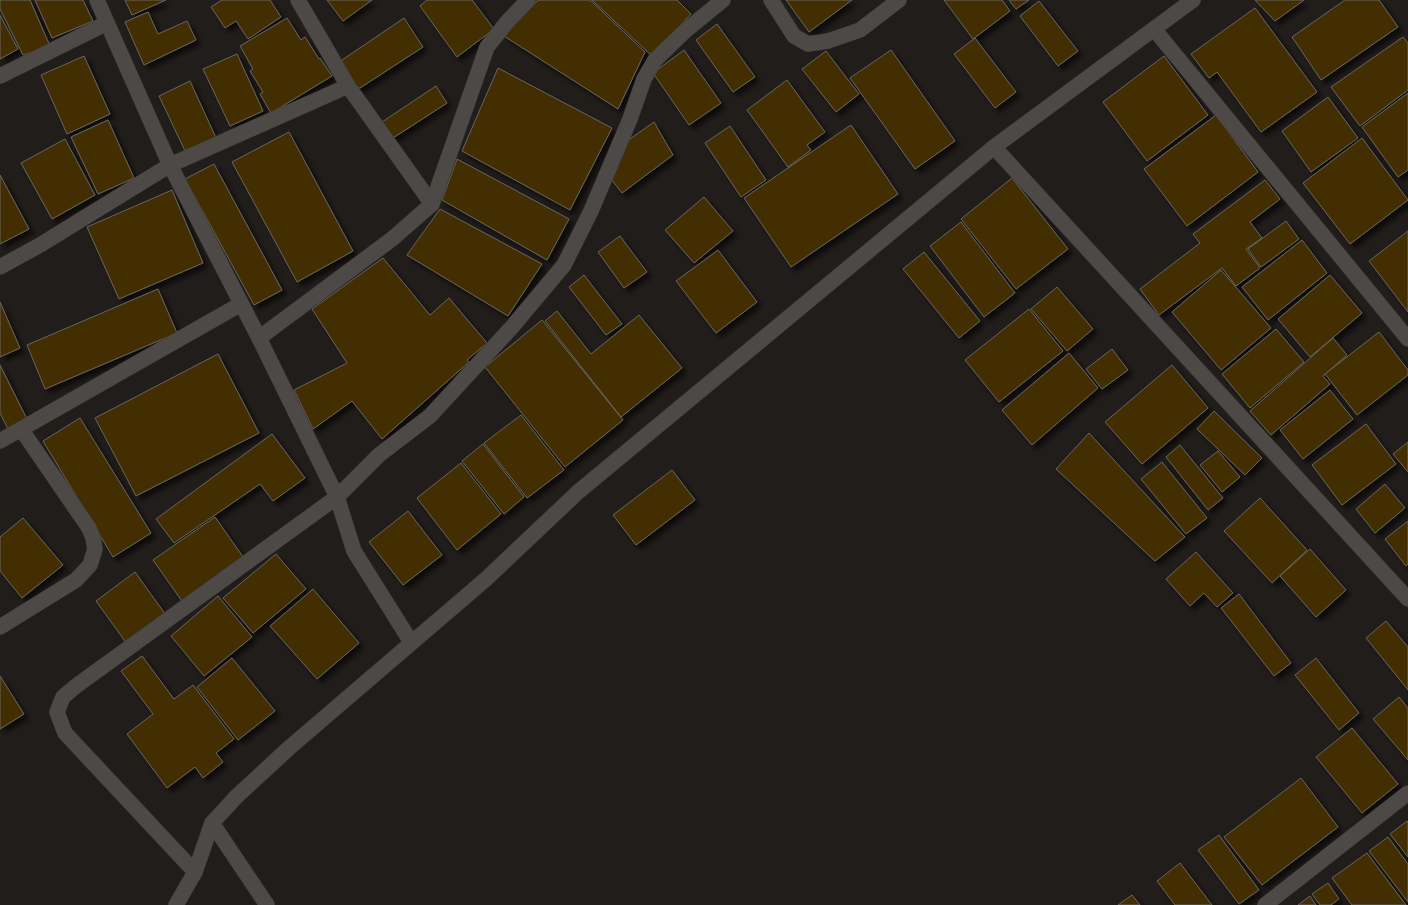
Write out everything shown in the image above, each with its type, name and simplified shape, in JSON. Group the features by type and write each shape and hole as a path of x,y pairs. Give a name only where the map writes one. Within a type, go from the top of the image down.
{"street":[{"path":"97,0 170,165 259,338 337,497 354,551 411,642"},
{"path":"298,0 348,86 432,204"},
{"path":"259,338 392,239 432,204 488,47 508,21 528,0"},
{"path":"195,872 65,733 57,712 63,697 337,497 379,455 430,416 512,327 564,265 591,211 630,119 644,79 655,60 684,31 723,0"},
{"path":"772,0 794,36 808,44 860,30 898,0"},
{"path":"176,905 195,872 212,823 237,796 289,748 486,578 578,492 994,147 1193,0"},
{"path":"0,76 107,23"},
{"path":"1154,28 1408,339"},
{"path":"0,267 40,245 170,165 348,86"},
{"path":"994,147 1408,598"},
{"path":"0,441 241,304"},
{"path":"0,627 76,580 90,564 94,549 93,538 89,528 21,429"},
{"path":"1266,905 1408,792"},
{"path":"212,823 267,905"}],"building":[{"path":"0,0 30,0 50,46 23,55 0,9"},
{"path":"35,0 83,0 93,21 52,38"},
{"path":"125,0 166,0 132,15"},
{"path":"222,0 270,0 281,17 248,39 236,21 225,28 211,7"},
{"path":"327,0 372,0 343,21"},
{"path":"427,0 472,0 494,29 457,57 420,6"},
{"path":"538,0 590,0 645,52 618,109 504,36"},
{"path":"592,0 677,0 691,14 652,56"},
{"path":"786,0 852,0 809,32"},
{"path":"944,0 1002,0 1010,11 973,39"},
{"path":"1009,0 1029,0 1016,9"},
{"path":"1255,0 1304,0 1275,21"},
{"path":"1345,0 1379,0 1398,27 1321,80 1292,37"},
{"path":"1039,1 1078,51 1058,66 1020,16"},
{"path":"1255,8 1317,92 1261,132 1217,72 1209,78 1191,54"},
{"path":"148,12 158,34 187,21 196,40 144,65 125,22"},
{"path":"0,15 18,49 0,59"},
{"path":"287,18 301,40 305,37 332,76 271,113 260,94 263,92 250,71 253,69 240,46"},
{"path":"404,18 423,47 360,88 348,86 342,60"},
{"path":"717,24 755,77 733,92 696,40"},
{"path":"1403,37 1408,43 1408,90 1360,126 1331,87"},
{"path":"975,38 1016,92 995,108 954,54"},
{"path":"684,50 721,103 689,125 653,73"},
{"path":"891,50 955,141 915,169 850,78"},
{"path":"826,51 859,94 836,112 802,69"},
{"path":"237,54 263,111 230,126 203,69"},
{"path":"84,56 110,114 67,134 41,75"},
{"path":"1164,56 1208,115 1147,161 1103,102"},
{"path":"498,68 612,128 570,210 462,151"},
{"path":"787,80 825,132 807,145 811,150 788,167 747,110"},
{"path":"190,81 217,140 186,153 159,96"},
{"path":"436,86 447,103 390,140 379,124"},
{"path":"1408,93 1408,170 1398,177 1362,127"},
{"path":"1328,97 1358,138 1311,172 1282,131"},
{"path":"1216,115 1258,172 1187,226 1144,169"},
{"path":"108,120 134,178 98,194 71,137"},
{"path":"654,122 673,155 622,193 608,175 623,144"},
{"path":"851,125 898,194 791,267 744,198"},
{"path":"730,126 766,180 741,197 705,143"},
{"path":"289,132 353,251 297,282 232,162"},
{"path":"1362,138 1408,200 1350,244 1303,183"},
{"path":"65,139 95,195 52,219 21,163"},
{"path":"457,159 569,219 547,260 442,200"},
{"path":"214,164 282,290 254,305 185,179"},
{"path":"0,175 29,229 0,244"},
{"path":"1012,178 1068,249 1016,289 961,219"},
{"path":"1265,180 1280,199 1250,222 1262,238 1246,249 1260,268 1236,286 1222,268 1159,315 1140,289 1200,243 1193,234"},
{"path":"172,190 203,263 119,299 87,227"},
{"path":"704,197 733,231 694,263 665,230"},
{"path":"440,209 542,264 508,316 407,255"},
{"path":"1286,221 1299,239 1261,267 1248,249"},
{"path":"961,222 1015,293 984,317 930,246"},
{"path":"1408,231 1408,312 1369,261"},
{"path":"620,236 647,272 624,288 598,252"},
{"path":"1302,240 1327,273 1268,320 1242,287"},
{"path":"718,250 757,302 716,333 676,281"},
{"path":"924,252 980,321 959,338 903,269"},
{"path":"383,258 430,315 449,298 487,343 467,360 469,362 382,439 352,401 313,429 294,390 347,363 312,309"},
{"path":"1221,270 1271,328 1221,370 1172,312"},
{"path":"584,275 622,324 606,335 569,287"},
{"path":"1330,275 1362,313 1310,357 1278,319"},
{"path":"1057,287 1093,329 1067,351 1031,309"},
{"path":"158,289 177,333 45,389 27,345"},
{"path":"0,302 20,348 0,357"},
{"path":"1029,309 1063,351 999,402 965,360"},
{"path":"557,311 591,354 639,315 682,368 621,417 545,321"},
{"path":"542,320 623,420 565,467 485,367"},
{"path":"1276,329 1304,362 1250,408 1222,374"},
{"path":"1379,332 1408,370 1408,375 1357,415 1325,374"},
{"path":"1333,338 1347,355 1323,376 1330,384 1271,435 1250,411"},
{"path":"1112,349 1128,370 1102,389 1086,369"},
{"path":"1069,353 1098,388 1032,445 1002,410"},
{"path":"218,354 259,433 136,496 95,418"},
{"path":"0,365 28,421 9,431 0,413"},
{"path":"1172,365 1208,408 1142,464 1105,422"},
{"path":"1330,390 1353,419 1303,459 1280,430"},
{"path":"1214,411 1262,458 1245,475 1197,429"},
{"path":"521,415 564,470 527,498 484,443"},
{"path":"80,418 151,533 113,557 43,441"},
{"path":"1366,424 1396,464 1342,505 1312,465"},
{"path":"1089,433 1185,537 1155,561 1056,469"},
{"path":"272,434 305,478 273,501 260,484 174,543 156,519"},
{"path":"1408,442 1408,472 1393,454"},
{"path":"483,444 524,497 504,514 462,461"},
{"path":"1180,445 1223,498 1208,510 1166,457"},
{"path":"1218,451 1240,477 1222,492 1200,465"},
{"path":"1162,462 1207,518 1186,534 1141,479"},
{"path":"461,463 501,514 457,550 417,498"},
{"path":"672,470 695,500 636,545 613,515"},
{"path":"1385,484 1405,508 1375,533 1356,509"},
{"path":"1260,498 1307,550 1272,583 1224,531"},
{"path":"408,511 442,555 403,585 369,542"},
{"path":"215,517 246,561 184,604 153,560"},
{"path":"23,518 63,565 22,598 0,571 0,537"},
{"path":"1408,521 1408,564 1406,566 1385,539"},
{"path":"1310,549 1346,590 1316,617 1280,576"},
{"path":"1196,552 1233,593 1217,607 1204,593 1190,606 1166,579"},
{"path":"276,554 306,589 253,633 223,598"},
{"path":"135,572 166,615 127,644 96,601"},
{"path":"313,589 359,643 317,679 270,626"},
{"path":"1239,594 1291,663 1274,676 1221,608"},
{"path":"218,596 252,637 204,676 171,636"},
{"path":"1386,621 1408,647 1408,690 1366,638"},
{"path":"142,656 174,699 193,685 234,739 216,753 223,762 203,778 195,767 167,788 127,734 153,714 121,671"},
{"path":"232,658 275,711 238,740 197,687"},
{"path":"1316,658 1359,713 1339,730 1295,675"},
{"path":"0,676 24,714 0,729"},
{"path":"1399,697 1408,708 1408,760 1373,719"},
{"path":"1352,728 1398,784 1362,813 1316,757"},
{"path":"1301,778 1338,827 1262,885 1224,837"},
{"path":"1408,822 1408,857 1390,834"},
{"path":"1219,835 1259,890 1239,904 1198,850"},
{"path":"1388,837 1408,864 1408,902 1369,851"},
{"path":"1367,853 1406,905 1352,905 1332,878"},
{"path":"1180,863 1212,905 1175,905 1157,881"},
{"path":"1328,883 1339,899 1331,905 1320,905 1312,894"},
{"path":"1132,895 1140,905 1118,905"},
{"path":"1310,896 1316,905 1298,905"}]}
